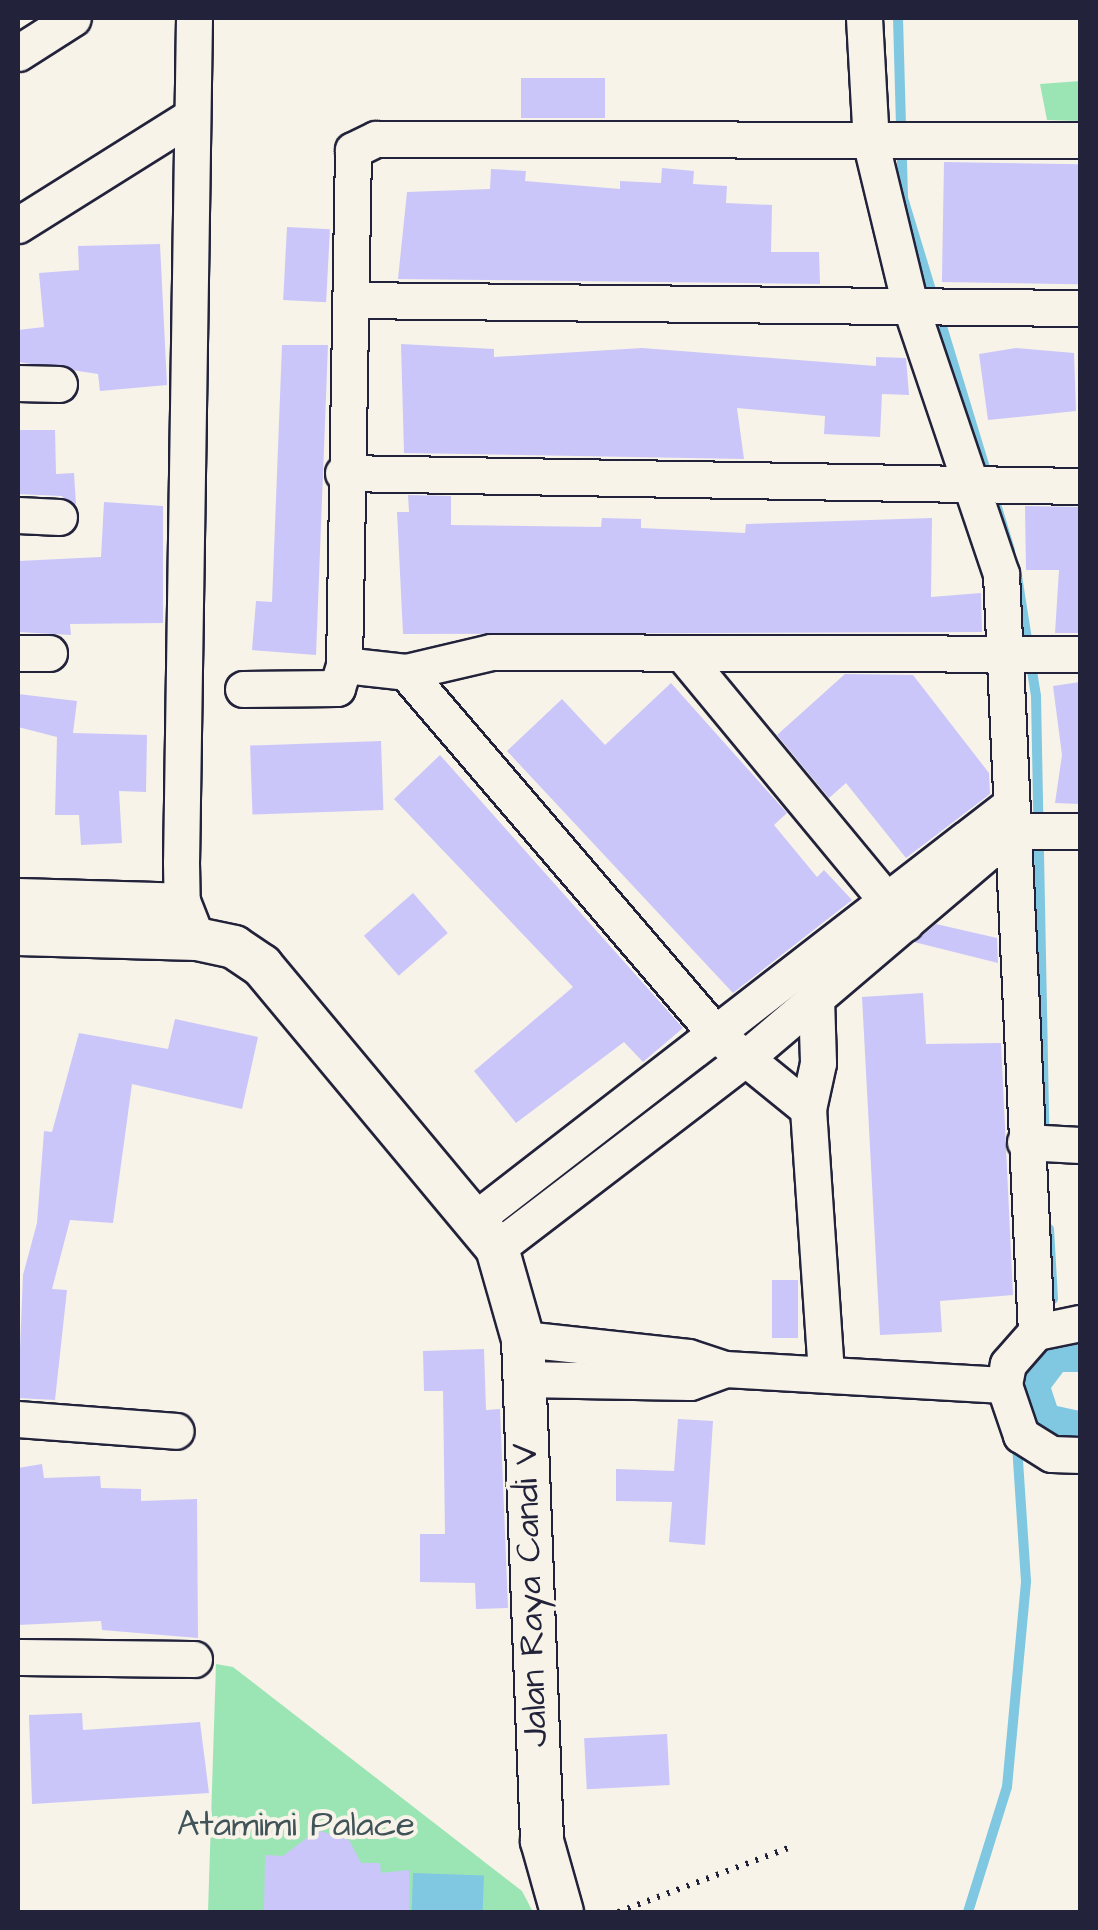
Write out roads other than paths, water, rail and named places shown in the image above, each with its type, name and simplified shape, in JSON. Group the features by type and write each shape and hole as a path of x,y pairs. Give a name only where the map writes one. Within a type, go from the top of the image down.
{"street":[{"path":"18,53 74,18"},
{"path":"190,920 194,18"},
{"path":"864,18 879,143 990,486 1001,574 1037,652 1020,824 1025,1142 1036,1332"},
{"path":"18,224 192,116"},
{"path":"243,689 338,688 344,665 343,473 353,150 363,140 1080,140"},
{"path":"350,300 1080,308"},
{"path":"18,382 58,384"},
{"path":"343,473 1080,486"},
{"path":"18,515 58,517"},
{"path":"344,665 406,672 491,652 686,658 1037,652"},
{"path":"686,658 899,915"},
{"path":"406,672 716,1035 742,1061 808,1109"},
{"path":"494,1248 716,1035 899,915 1020,824 1080,831"},
{"path":"18,896 190,920 262,966 494,1248"},
{"path":"494,1248 742,1061 816,998 899,915"},
{"path":"18,934 190,920"},
{"path":"816,998 818,1063 808,1109 826,1374"},
{"path":"1025,1142 1080,1146"},
{"name":"Jalan Raya Candi V","path":"494,1248 523,1359 542,1841 562,1912"},
{"path":"1080,1323 1036,1332 1008,1364 1004,1385 1021,1434 1052,1454 1080,1455"},
{"path":"523,1359 690,1382 725,1369 1004,1385"},
{"path":"18,1420 176,1431"},
{"path":"18,1657 194,1660"}],"water":[{"path":"1080,1339 1080,1372 1063,1372 1051,1388 1057,1406 1080,1411 1080,1439 1053,1438 1027,1416 1020,1383 1049,1343"},
{"path":"413,1873 484,1875 483,1912 412,1912"}],"waterway":[{"path":"898,18 903,198 1010,550"},
{"path":"1017,576 1036,696 1044,1124"},
{"path":"1049,1229 1053,1299"},
{"path":"968,1912 1007,1787 1026,1581 1017,1444"}],"park label":[{"name":"Atamimi Palace","path":"296,1825"}]}
